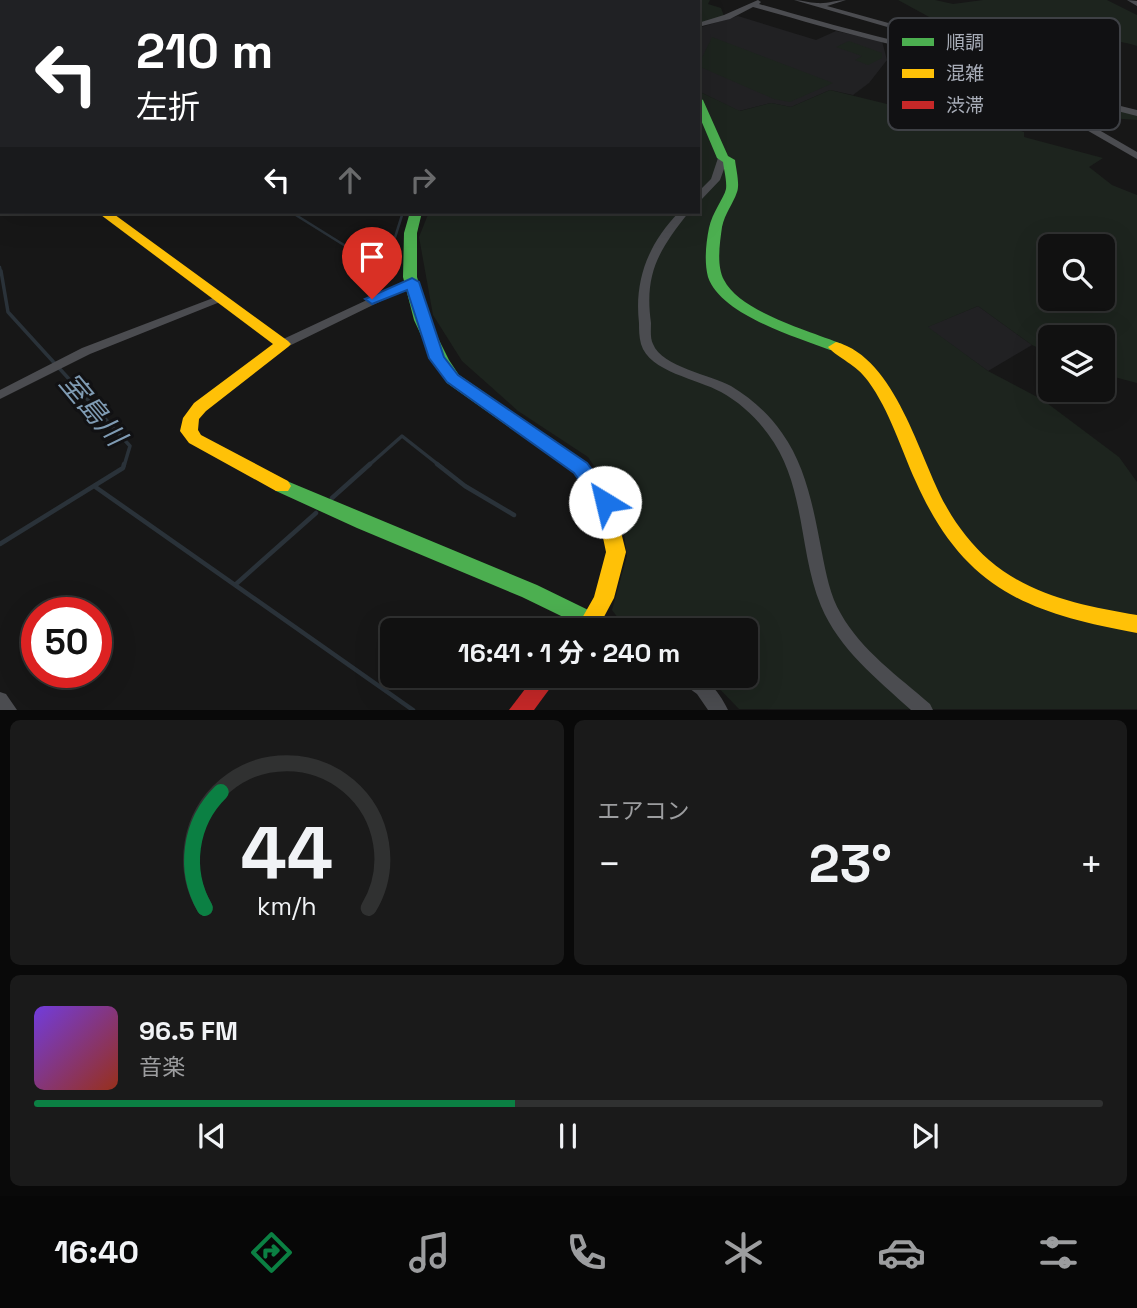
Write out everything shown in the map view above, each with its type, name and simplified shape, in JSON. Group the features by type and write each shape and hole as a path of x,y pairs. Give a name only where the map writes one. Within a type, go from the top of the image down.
{"main road":[{"path":"700,105 723,158 729,160 732,191 717,208 713,259 715,274 727,295 748,308 864,361 886,395 943,519 965,551 1003,585 1044,605 1083,616 1137,624"},
{"path":"106,214 283,344 200,407 191,418 189,431 195,439 267,481 413,545 572,608 583,618"},
{"path":"415,214 407,239 412,282 437,358 453,379 580,468 605,502 616,552 604,598 594,618"},
{"path":"520,709 538,688"}],"street":[{"path":"700,25 727,18 762,0"},
{"path":"797,0 888,25"},
{"path":"819,6 843,0"},
{"path":"1130,0 1137,4"},
{"path":"754,5 888,42"},
{"path":"784,24 829,9"},
{"path":"881,40 888,37"},
{"path":"1120,109 1137,113"},
{"path":"1092,130 1137,156"},
{"path":"700,196 715,180 723,158"},
{"path":"682,214 664,232 646,271 641,302 648,347 668,364 719,385 748,402 783,445 808,511 828,605 862,654 924,709"},
{"path":"283,344 412,282"},
{"path":"0,395 63,362 221,298"},
{"path":"702,688 719,709"},
{"path":"0,700 8,709"}],"shaded area":[{"path":"700,0 710,0 708,4 721,8 724,16 700,27"},
{"path":"898,0 935,0 953,4 983,0 1107,0 1137,15 1137,46 1120,42 1120,18 931,18"},
{"path":"738,16 816,40 836,31 882,41 887,60 869,83 853,95 830,90 791,107 771,103 739,111 700,92 700,27"},
{"path":"712,37 833,83 790,102 774,99 700,67"},
{"path":"849,41 882,53 882,58 868,65 855,60 862,56 836,47"},
{"path":"830,90 888,103 888,130 1017,130 1024,132 1024,137 1103,158 1089,167 1112,185 1137,195 1137,383 1115,377 1115,325 1038,325 1038,348 978,306 928,327 988,371 1038,397 1038,402 1046,402 1119,457 1137,482 1137,709 739,709 719,688 758,688 758,618 618,618 612,610 627,556 620,505 588,457 518,411 462,361 433,315 419,237 428,214 700,214 700,92 740,111 771,103 791,107"},
{"path":"1120,111 1137,115 1137,120 1120,119"},
{"path":"978,306 1032,345 988,371 927,327"}],"waterway":[{"path":"294,214 376,265 386,266 402,214"},
{"name":"室島川","path":"0,267 1,273"},
{"name":"室島川","path":"1,271 8,312 130,446 124,466"},
{"path":"368,466 402,436 440,466"},
{"name":"室島川","path":"0,544 123,468 124,464"},
{"path":"332,498 370,464"},
{"path":"437,464 465,486 514,515"},
{"path":"94,486 413,710"},
{"path":"235,585 316,513"}],"traffic: fast":[{"path":"700,105 723,158 729,160 732,191 719,214 714,241 713,268 718,283 727,294 755,313 836,347"},
{"path":"415,214 408,255 410,277 421,320 441,361 453,379 580,468 605,504"},
{"path":"282,486 364,523 530,591 586,618"}],"traffic: slow":[{"path":"106,214 283,344 200,407 191,418 189,431 195,439 282,486"},
{"path":"836,347 857,359 880,386 944,519 962,545 982,565 1003,582 1052,605 1137,624"},
{"path":"593,618 604,598 616,552 605,504"}],"traffic: jam":[{"path":"520,710 538,688"}],"route":[{"path":"372,299 412,282 416,302 437,358 453,379 580,468 605,502"}]}
